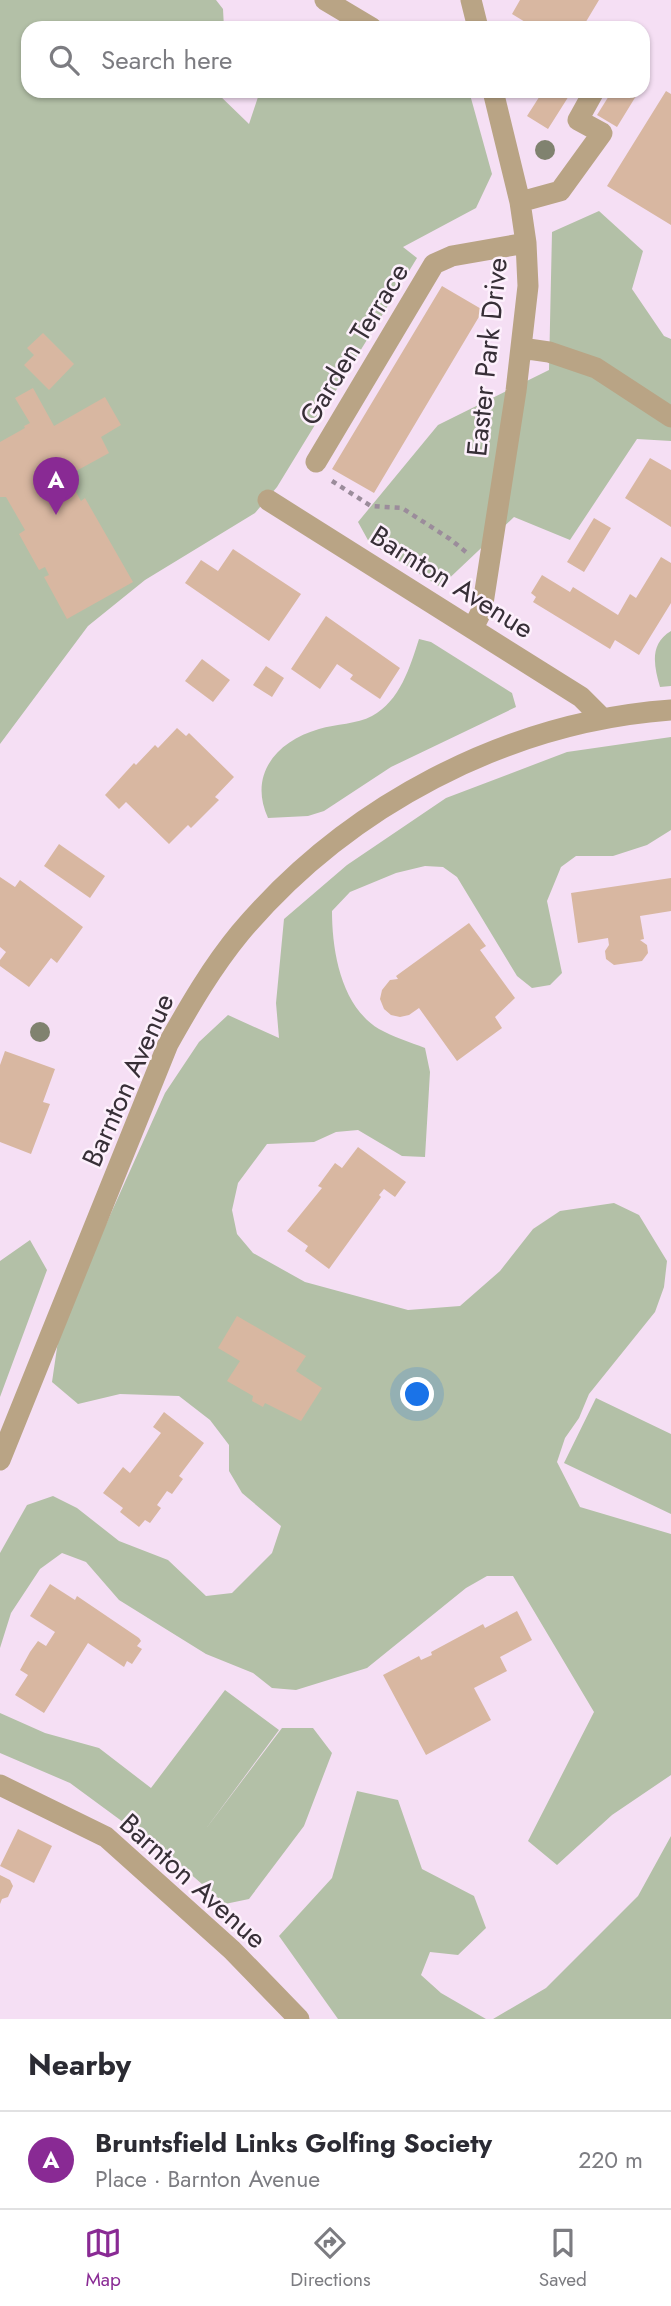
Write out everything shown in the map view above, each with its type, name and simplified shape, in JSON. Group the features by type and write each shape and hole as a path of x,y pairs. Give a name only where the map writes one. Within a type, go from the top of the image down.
{"street":[{"path":"325,0 360,21"},
{"path":"471,0 476,21"},
{"name":"Easter Park Drive","path":"473,628 482,610 528,286 520,202 495,98"},
{"path":"520,202 560,191 602,133 578,120 590,98"},
{"name":"Garden Terrace","path":"316,462 434,264 452,256 526,243"},
{"path":"521,348 549,352 596,368 671,417"},
{"name":"Barnton Avenue","path":"268,500 581,697 602,718"},
{"name":"Barnton Avenue","path":"0,1460 168,1044 191,1003 241,932 311,862 375,813 410,792 496,750 552,730 602,718 671,710"},
{"name":"Barnton Avenue","path":"0,1784 106,1837 232,1950 299,2019"}],"path":[{"path":"316,462 326,478 371,506 402,508 450,539 488,571"}],"green space":[{"path":"0,0 216,0 223,9 224,21 21,21 21,98 222,98 249,124 258,98 471,98 492,174 476,208 403,247 417,258 277,487 255,513 145,580 88,626 0,744"},
{"path":"599,211 643,251 632,289 664,336 671,339 671,441 637,439 570,540 514,517 440,587 369,542 358,522 438,425 549,370 552,232"},
{"path":"671,631 671,686 660,687 655,663 656,649 664,636"},
{"path":"419,639 431,642 512,693 516,707 391,767 324,811 308,816 268,818 263,802 264,774 279,751 304,734 360,721 382,710 403,682"},
{"path":"671,737 671,830 647,845 613,856 576,856 561,867 547,901 562,973 550,985 532,988 517,976 457,877 443,867 425,866 396,873 350,892 332,911 334,943 341,976 356,1006 366,1019 379,1029 425,1048 430,1072 425,1157 402,1156 358,1130 336,1132 314,1142 267,1144 238,1183 232,1210 237,1234 253,1253 305,1282 408,1310 460,1306 500,1271 533,1229 560,1211 614,1203 639,1215 667,1261 664,1287 655,1312 589,1394 579,1418 565,1438 557,1462 580,1507 671,1534 671,1775 612,1815 557,1865 528,1841 594,1712 513,1576 487,1576 466,1588 367,1668 296,1690 272,1688 253,1673 206,1654 119,1600 86,1562 62,1553 40,1569 11,1613 0,1648 0,1553 27,1505 53,1496 77,1508 119,1541 168,1560 206,1596 232,1593 272,1553 281,1526 242,1493 229,1471 229,1445 210,1420 179,1396 120,1394 78,1404 52,1382 58,1341 94,1251 165,1093 199,1042 228,1015 279,1038 276,1003 284,919 347,865 446,798 567,752"},
{"path":"30,1240 47,1270 0,1397 0,1261"},
{"path":"596,1398 671,1434 671,1514 564,1463"},
{"path":"225,1690 279,1730 205,1830 282,1728 313,1728 332,1753 304,1826 249,1899 225,1904 172,1858 70,1783 0,1753 0,1713 45,1733 99,1748 151,1788"},
{"path":"357,1791 398,1800 422,1869 474,1896 486,1928 458,1955 430,1952 421,1975 441,1993 486,2019 338,2019 279,1936 332,1878"},
{"path":"671,1836 671,2019 493,2019 546,1988 638,1896"}],"building":[{"path":"520,0 599,0 586,21 524,21 512,14"},
{"path":"666,91 671,94 671,225 607,186"},
{"path":"539,98 568,98 548,129 527,116"},
{"path":"608,98 635,98 617,127 597,115"},
{"path":"442,286 483,310 374,493 332,469"},
{"path":"43,333 74,364 49,390 24,365 34,355 27,348"},
{"path":"33,388 54,426 105,397 121,425 101,437 109,453 67,476 81,501 85,498 133,582 67,619 44,577 49,575 45,567 39,570 19,534 25,530 6,497 0,497 0,442 30,423 15,398"},
{"path":"650,458 671,470 671,527 625,498"},
{"path":"594,518 611,528 584,572 567,562"},
{"path":"233,549 301,594 269,641 185,583 201,560 218,571"},
{"path":"661,557 671,563 671,603 639,655 615,640 610,649 533,602 536,597 531,593 542,575 570,592 573,587 618,615 630,594 636,598"},
{"path":"326,616 400,668 380,699 350,679 353,675 337,664 320,689 291,669"},
{"path":"202,659 230,680 213,702 185,681"},
{"path":"266,666 284,678 272,697 253,685"},
{"path":"177,728 186,736 189,733 234,777 215,797 219,800 191,828 188,825 169,844 126,802 119,809 105,795 134,763 136,765 155,745 158,748"},
{"path":"59,844 105,876 90,898 44,866"},
{"path":"0,877 15,887 20,880 83,927 57,963 51,958 29,987 0,966 0,960 6,952 0,947"},
{"path":"671,878 671,911 640,916 644,939 640,940 647,945 648,953 642,961 614,965 606,959 608,938 578,943 571,893"},
{"path":"469,923 486,946 480,950 515,998 495,1017 502,1028 457,1061 419,1008 409,1015 391,1015 384,1009 380,999 382,990 390,980 398,979 396,976"},
{"path":"5,1051 55,1069 43,1102 50,1104 31,1154 0,1142 0,1065"},
{"path":"358,1147 406,1182 395,1197 384,1189 329,1269 305,1251 308,1246 287,1231 322,1188 318,1186 335,1163 342,1168"},
{"path":"237,1316 306,1356 296,1371 322,1388 301,1421 265,1403 263,1407 252,1401 253,1396 227,1381 240,1361 218,1348"},
{"path":"164,1412 204,1443 179,1476 183,1479 172,1494 167,1491 157,1505 161,1508 150,1523 145,1520 139,1527 120,1512 123,1508 103,1493 123,1467 130,1473 161,1433 153,1427"},
{"path":"50,1584 75,1600 77,1596 139,1638 141,1641 137,1646 142,1649 132,1664 127,1661 124,1667 88,1643 44,1713 15,1695 28,1675 20,1670 30,1652 38,1641 46,1646 55,1632 30,1616"},
{"path":"517,1611 532,1640 500,1657 507,1671 474,1688 491,1720 426,1755 383,1675 419,1656 421,1660 432,1655 431,1652 483,1624 485,1628"},
{"path":"18,1829 52,1846 34,1883 0,1866"},
{"path":"0,1875 10,1880 13,1886 8,1897 2,1899 0,1904"}],"place":[{"name":"Bruntsfield Links Golfing Society","path":"56,515"}]}
